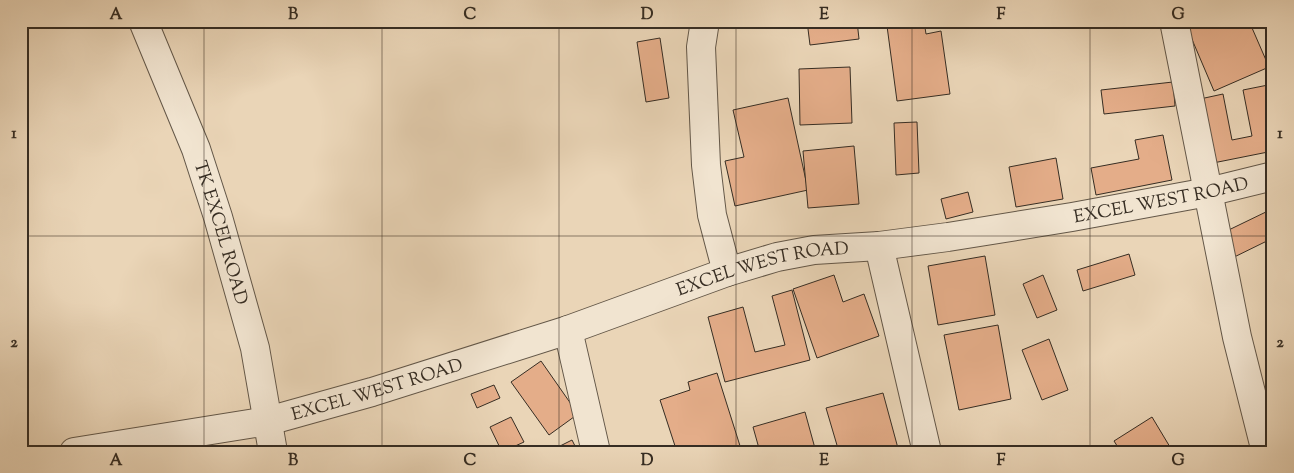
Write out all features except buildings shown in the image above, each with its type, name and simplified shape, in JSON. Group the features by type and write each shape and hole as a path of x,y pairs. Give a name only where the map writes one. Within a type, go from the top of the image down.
{"street":[{"name":"TK EXCEL ROAD","path":"144,21 196,148 218,216 255,348 273,452"},
{"path":"705,21 701,46 706,165 712,214 727,272"},
{"path":"1174,21 1237,337 1266,452"},
{"name":"EXCEL WEST ROAD","path":"74,452 268,421 372,392 568,330 727,272 777,257 814,250 879,246 1072,217 1208,192 1273,176"},
{"path":"879,246 927,452"},
{"path":"568,330 596,452"}]}
